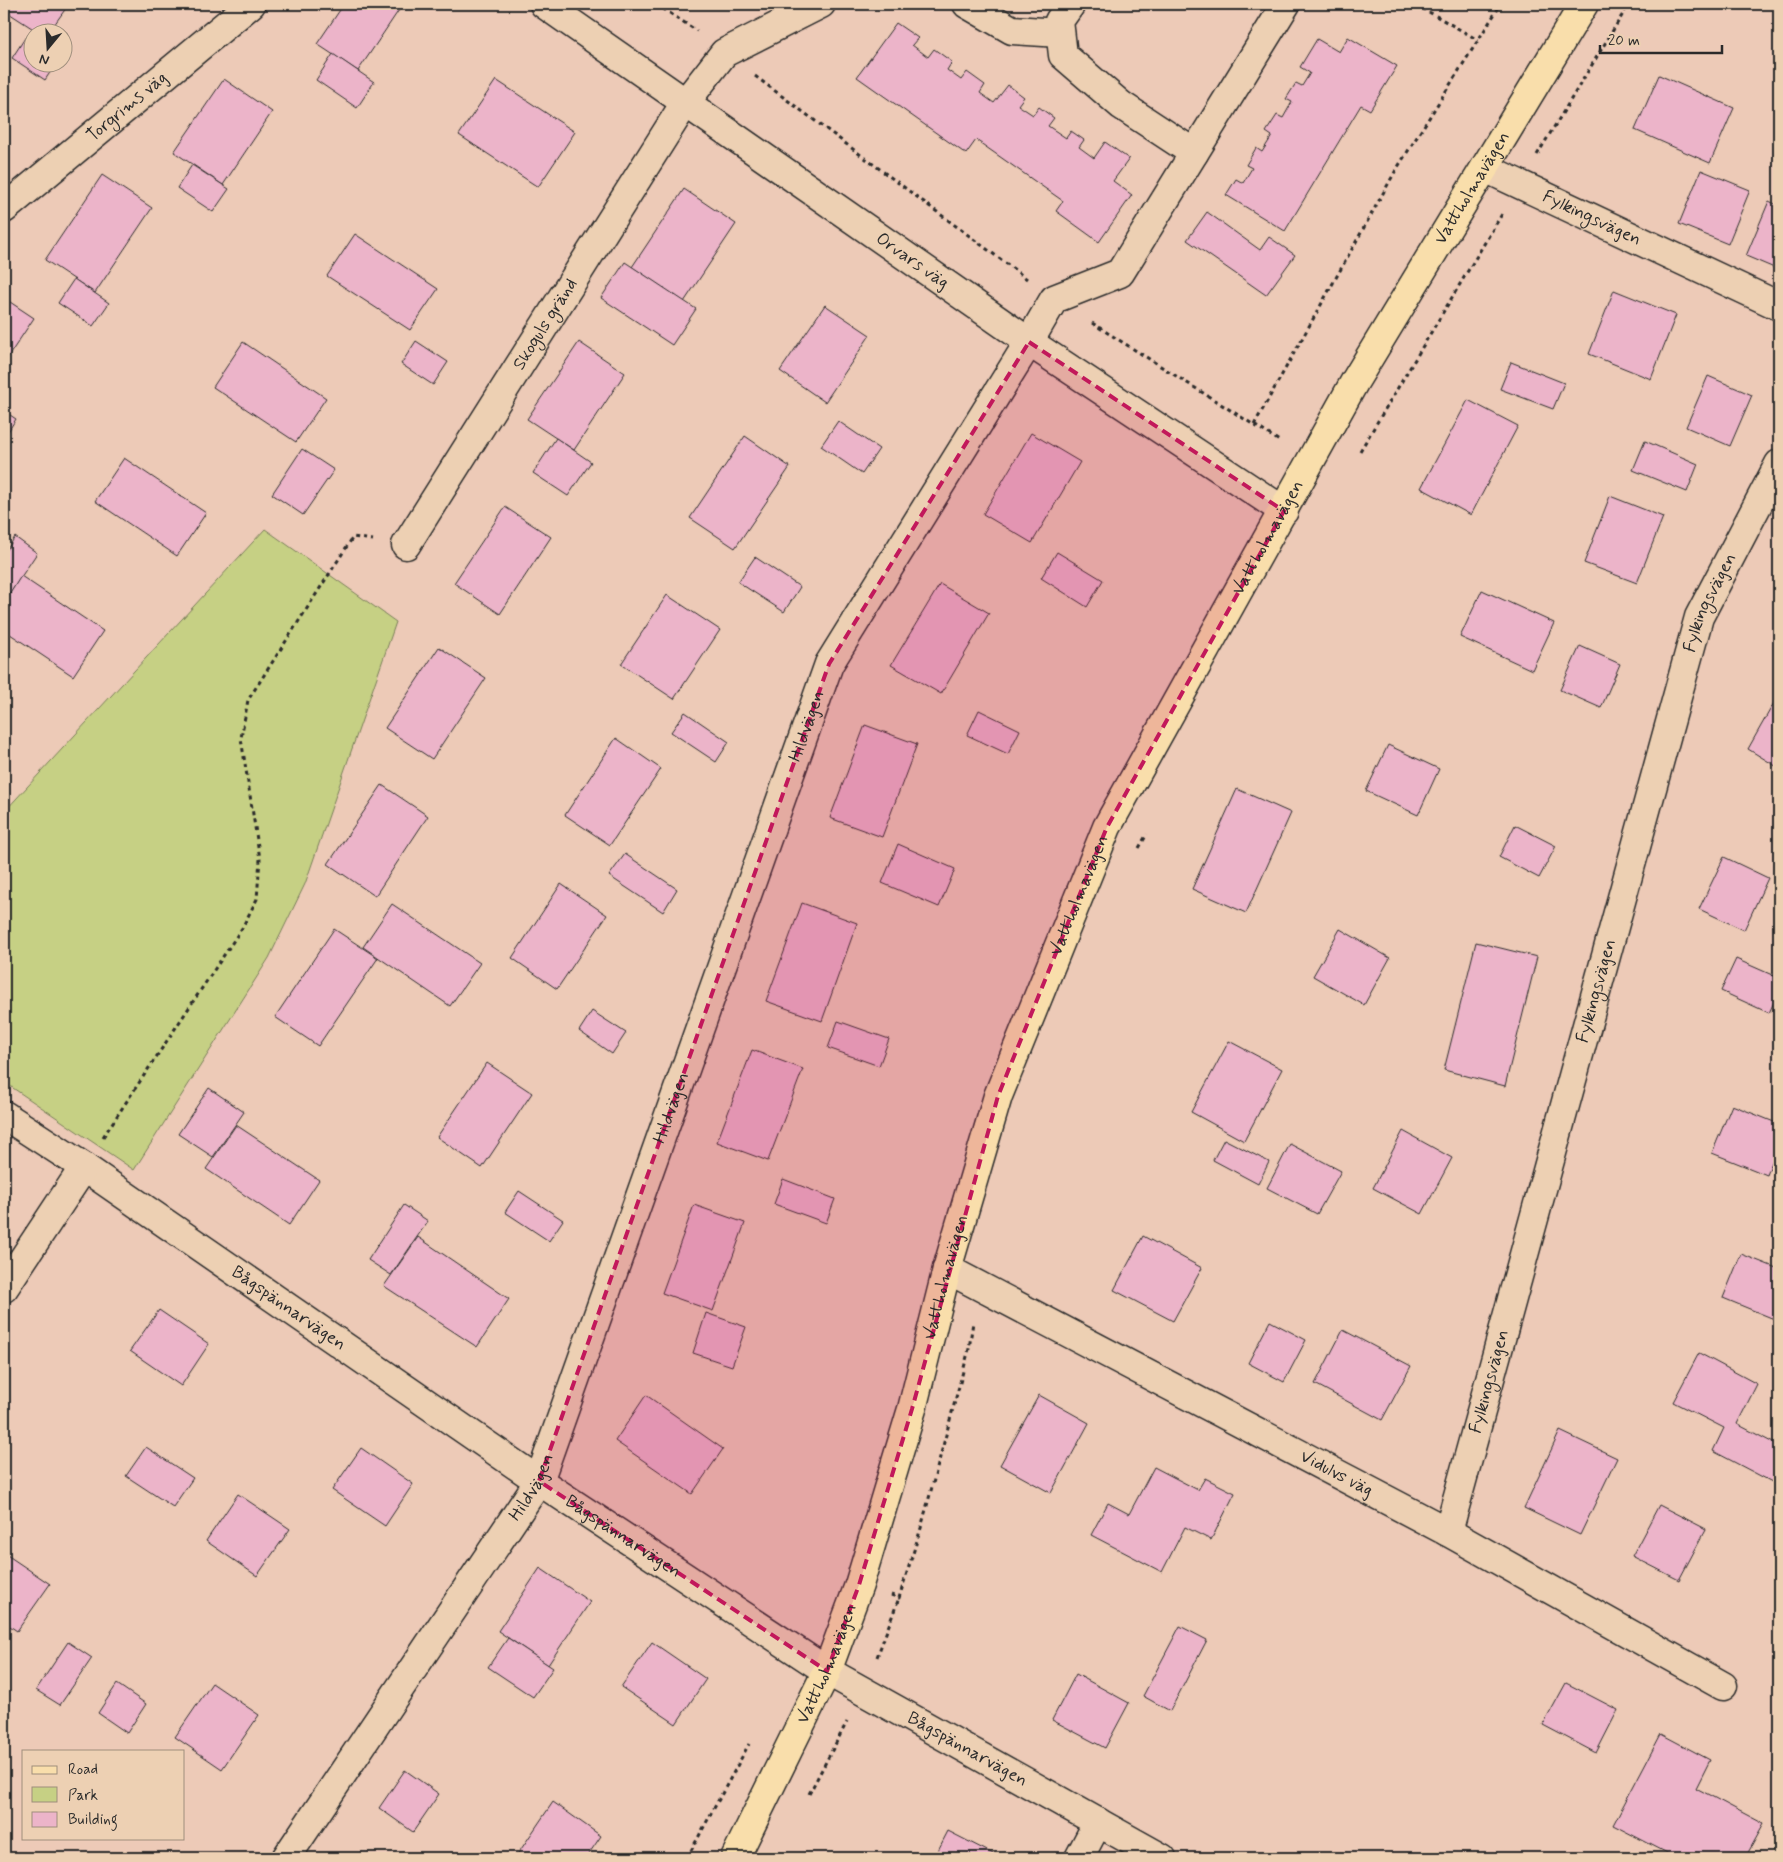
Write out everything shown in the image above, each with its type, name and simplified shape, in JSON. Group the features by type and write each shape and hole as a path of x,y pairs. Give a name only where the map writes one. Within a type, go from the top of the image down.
{"main road":[{"name":"Vattholmavägen","path":"735,1858 826,1671 867,1557 912,1409 947,1269 998,1096 1107,826 1355,381 1584,4"}],"street":[{"name":"Torgrims väg","path":"4,209 251,4"},
{"name":"Orvars väg","path":"544,4 1029,342 1284,511"},
{"path":"724,53 821,4"},
{"path":"967,4 1012,30 1060,33"},
{"path":"1071,4 1059,21 1063,55 1121,105 1194,153"},
{"path":"1054,299 1120,273 1286,4"},
{"name":"Skoguls gränd","path":"406,545 685,103 724,53"},
{"name":"Fylkingsvägen","path":"1485,168 1779,306"},
{"name":"Hildvägen","path":"286,1858 539,1481 829,664 1054,299"},
{"name":"Fylkingsvägen","path":"1448,1532 1699,617 1779,464"},
{"name":"Bågspännarvägen","path":"4,1115 84,1167 539,1481 826,1671 1162,1858"},
{"path":"4,1288 84,1167"},
{"name":"Vidulvs väg","path":"947,1269 980,1284 1448,1532 1723,1686"},
{"path":"1078,1858 1098,1822"}],"path":[{"path":"656,4 708,38 724,53 1054,299 1311,462"},
{"path":"1415,4 1478,40"},
{"path":"1254,425 1396,170 1501,4"},
{"path":"1358,453 1629,4"},
{"path":"84,1167 242,928 257,899 260,859 241,738 248,700 353,537 406,545"},
{"path":"1138,851 1147,833"},
{"path":"921,1528 969,1348 980,1284"}],"highlighted area":[{"path":"1029,342 1284,511 1107,827 998,1096 912,1409 859,1585 827,1671 539,1481 829,664"}],"green space":[{"path":"265,529 396,622 305,884 269,958 134,1170 4,1082 4,812"}],"building":[{"path":"4,4 69,4 56,22 23,22 4,10"},
{"path":"344,4 403,4 358,71 317,44"},
{"path":"896,23 918,38 912,45 928,57 934,49 952,62 947,70 961,80 967,72 985,85 980,93 994,103 1008,85 1024,97 1018,105 1033,115 1039,107 1054,118 1048,126 1066,138 1071,131 1084,140 1079,147 1094,158 1105,142 1129,159 1113,181 1132,195 1099,242 1056,211 1063,201 976,140 966,154 857,77"},
{"path":"1348,37 1397,66 1370,110 1361,105 1285,231 1226,195 1236,179 1243,183 1252,168 1246,165 1256,148 1262,152 1272,136 1266,132 1277,115 1283,118 1292,102 1286,99 1296,83 1302,86 1310,73 1300,67 1317,39 1339,52"},
{"path":"22,43 22,65 12,58"},
{"path":"333,54 374,82 357,108 316,80"},
{"path":"33,72 50,72 45,80"},
{"path":"1659,75 1734,108 1710,163 1635,130"},
{"path":"224,79 272,112 223,185 174,152"},
{"path":"496,80 575,132 538,187 459,135"},
{"path":"192,165 229,189 213,212 177,188"},
{"path":"1701,170 1750,190 1728,244 1679,224"},
{"path":"102,175 152,208 95,293 45,260"},
{"path":"684,189 736,224 684,302 632,267"},
{"path":"1769,201 1779,206 1779,270 1746,256"},
{"path":"1207,212 1260,250 1269,237 1295,255 1266,295 1187,240"},
{"path":"355,234 438,289 410,330 327,276"},
{"path":"625,262 696,309 672,345 601,298"},
{"path":"74,279 109,303 93,326 58,303"},
{"path":"1614,290 1676,315 1651,379 1589,354"},
{"path":"4,298 34,318 4,363"},
{"path":"825,305 870,335 825,402 780,371"},
{"path":"416,341 448,362 433,385 401,364"},
{"path":"243,342 326,398 296,442 213,387"},
{"path":"579,342 625,373 574,450 527,419"},
{"path":"1511,362 1564,383 1553,409 1500,389"},
{"path":"1708,376 1752,395 1730,446 1686,427"},
{"path":"1468,400 1518,426 1471,515 1421,488"},
{"path":"4,411 16,419 4,438"},
{"path":"838,421 879,449 862,474 821,446"},
{"path":"1031,433 1080,462 1032,543 983,514"},
{"path":"745,436 790,467 735,548 690,518"},
{"path":"556,438 591,462 568,496 533,473"},
{"path":"1645,441 1698,464 1687,492 1633,470"},
{"path":"302,449 334,470 303,515 272,494"},
{"path":"124,458 206,513 177,556 95,501"},
{"path":"1610,496 1663,517 1637,583 1584,563"},
{"path":"505,507 551,537 500,614 454,583"},
{"path":"15,537 37,553 5,601 4,554"},
{"path":"1057,552 1103,580 1087,607 1041,578"},
{"path":"755,557 800,587 784,612 738,582"},
{"path":"21,576 103,631 73,676 4,630 4,603"},
{"path":"940,584 989,613 941,694 891,665"},
{"path":"1482,590 1554,623 1532,670 1460,637"},
{"path":"667,595 720,630 674,699 621,664"},
{"path":"1580,646 1620,664 1601,708 1560,690"},
{"path":"439,647 486,678 432,759 385,728"},
{"path":"1779,694 1779,768 1748,749"},
{"path":"979,710 1020,730 1008,754 967,735"},
{"path":"685,712 729,742 716,762 671,732"},
{"path":"865,725 917,744 882,837 830,818"},
{"path":"616,738 661,769 610,845 565,815"},
{"path":"1388,745 1439,769 1418,815 1366,791"},
{"path":"382,785 428,816 375,896 328,864"},
{"path":"1237,789 1291,813 1246,913 1192,889"},
{"path":"1515,825 1556,846 1539,878 1499,857"},
{"path":"898,844 955,869 939,907 882,883"},
{"path":"625,854 677,889 663,912 609,876"},
{"path":"1724,857 1768,878 1744,930 1699,909"},
{"path":"561,884 607,915 557,989 512,958"},
{"path":"802,903 857,923 822,1021 766,1001"},
{"path":"392,904 480,963 450,1006 363,947"},
{"path":"334,929 378,958 318,1046 275,1017"},
{"path":"1340,929 1390,958 1364,1005 1313,976"},
{"path":"1476,942 1537,957 1505,1086 1444,1070"},
{"path":"1736,959 1779,978 1779,991 1769,1013 1721,991"},
{"path":"592,1011 626,1033 612,1054 579,1031"},
{"path":"838,1021 889,1039 879,1066 828,1048"},
{"path":"1229,1041 1282,1069 1244,1141 1191,1112"},
{"path":"752,1050 803,1069 768,1161 717,1142"},
{"path":"487,1063 532,1093 482,1168 437,1137"},
{"path":"209,1088 244,1112 213,1157 178,1134"},
{"path":"1732,1105 1779,1124 1779,1144 1767,1175 1712,1153"},
{"path":"236,1125 319,1180 289,1225 206,1169"},
{"path":"1403,1131 1452,1158 1422,1214 1373,1188"},
{"path":"1224,1139 1269,1162 1258,1184 1213,1160"},
{"path":"1290,1144 1341,1171 1317,1214 1267,1188"},
{"path":"783,1179 835,1199 826,1223 774,1204"},
{"path":"519,1191 563,1220 549,1241 505,1212"},
{"path":"404,1205 428,1221 391,1275 368,1260"},
{"path":"694,1205 745,1223 713,1311 662,1293"},
{"path":"1143,1236 1202,1268 1173,1321 1114,1290"},
{"path":"418,1237 509,1299 477,1347 384,1286"},
{"path":"1741,1254 1779,1269 1779,1321 1723,1298"},
{"path":"159,1310 209,1344 181,1386 130,1351"},
{"path":"706,1313 746,1327 732,1366 693,1353"},
{"path":"1270,1321 1306,1340 1284,1382 1248,1363"},
{"path":"1343,1330 1411,1366 1382,1420 1315,1384"},
{"path":"1699,1353 1757,1384 1737,1424 1779,1446 1779,1473 1774,1483 1713,1451 1724,1428 1673,1402"},
{"path":"646,1395 723,1449 692,1494 615,1441"},
{"path":"1039,1395 1089,1423 1051,1493 1000,1465"},
{"path":"1560,1431 1617,1458 1580,1535 1524,1508"},
{"path":"146,1447 193,1478 173,1507 126,1476"},
{"path":"361,1448 413,1484 385,1526 332,1490"},
{"path":"1154,1467 1198,1490 1205,1478 1235,1493 1211,1540 1185,1527 1162,1572 1091,1535 1108,1503 1129,1514"},
{"path":"238,1494 290,1529 257,1576 206,1541"},
{"path":"1659,1505 1706,1529 1679,1580 1632,1556"},
{"path":"4,1553 50,1584 17,1631 4,1622"},
{"path":"540,1568 590,1602 548,1665 498,1631"},
{"path":"1180,1626 1207,1640 1170,1711 1143,1696"},
{"path":"508,1638 553,1668 533,1697 488,1667"},
{"path":"68,1642 92,1658 60,1705 36,1690"},
{"path":"652,1642 706,1679 676,1724 621,1687"},
{"path":"1076,1674 1129,1703 1105,1748 1052,1720"},
{"path":"212,1683 259,1715 222,1769 175,1737"},
{"path":"1566,1683 1618,1710 1596,1753 1543,1725"},
{"path":"117,1684 146,1704 127,1733 98,1713"},
{"path":"1661,1734 1710,1760 1696,1788 1764,1824 1745,1858 1677,1858 1613,1825"},
{"path":"405,1770 439,1794 413,1832 379,1808"},
{"path":"553,1802 601,1836 586,1858 515,1858"},
{"path":"948,1831 1001,1858 934,1858"}]}
